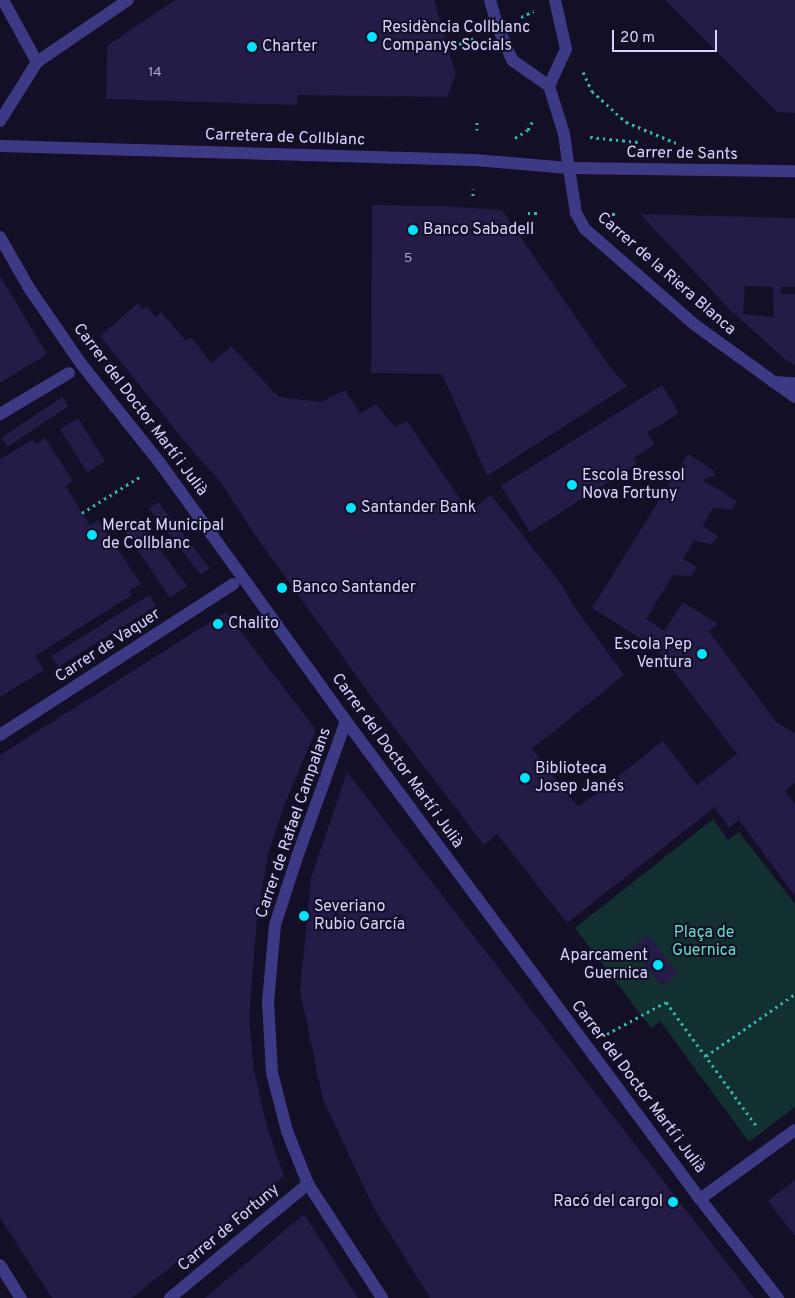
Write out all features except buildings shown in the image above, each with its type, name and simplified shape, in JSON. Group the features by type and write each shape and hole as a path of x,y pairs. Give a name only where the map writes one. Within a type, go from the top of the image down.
{"street":[{"path":"3,0 37,62"},
{"path":"0,121 37,62 128,0"},
{"path":"490,0 498,28 512,60 549,86 566,49 555,0"},
{"name":"Carrer de la Riera Blanca","path":"549,86 564,134 576,213 586,229 695,325 795,397"},
{"name":"Carretera de Collblanc","path":"0,146 459,159 569,168"},
{"name":"Carrer de Sants","path":"569,168 795,171"},
{"name":"Carrer del Doctor Martí i Julià","path":"0,237 29,288 82,365 160,463 346,721 700,1199 778,1298"},
{"path":"0,414 70,373"},
{"path":"773,382 795,383"},
{"name":"Carrer de Vaquer","path":"0,735 233,584"},
{"name":"Carrer de Rafael Campalans","path":"346,721 298,854 275,925 268,1002 272,1073 287,1131 308,1184 382,1298"},
{"path":"700,1199 795,1130"},
{"name":"Carrer de Fortuny","path":"170,1298 308,1184"},
{"path":"0,1265 21,1298"}],"path":[{"path":"521,17 537,9"},
{"path":"459,44 479,36"},
{"path":"581,64 592,91 626,122 683,147"},
{"path":"477,122 477,130"},
{"path":"473,189 473,196"},
{"path":"528,213 541,213"},
{"name":"Carrer de la Riera Blanca","path":"606,214 615,214"},
{"path":"82,513 145,474"},
{"path":"706,1056 795,994"},
{"path":"607,1034 666,1002 761,1132"}],"green space":[{"name":"Plaça de Guernica","path":"713,819 728,840 739,832 795,904 795,1107 749,1142 660,1021 651,1028 575,928"}],"place":[{"name":"Residència Collblanc Companys Socials","path":"372,37"},
{"name":"Charter","path":"252,47"},
{"name":"Banco Sabadell","path":"413,230"},
{"name":"Escola Bressol Nova Fortuny","path":"572,485"},
{"name":"Santander Bank","path":"351,508"},
{"name":"Mercat Municipal de Collblanc","path":"92,535"},
{"name":"Banco Santander","path":"282,588"},
{"name":"Chalito","path":"218,624"},
{"name":"Escola Pep Ventura","path":"702,654"},
{"name":"Biblioteca Josep Janés","path":"525,778"},
{"name":"Severiano Rubio García","path":"304,916"},
{"name":"Aparcament Guernica","path":"658,965"},
{"name":"Racó del cargol","path":"673,1202"}]}
